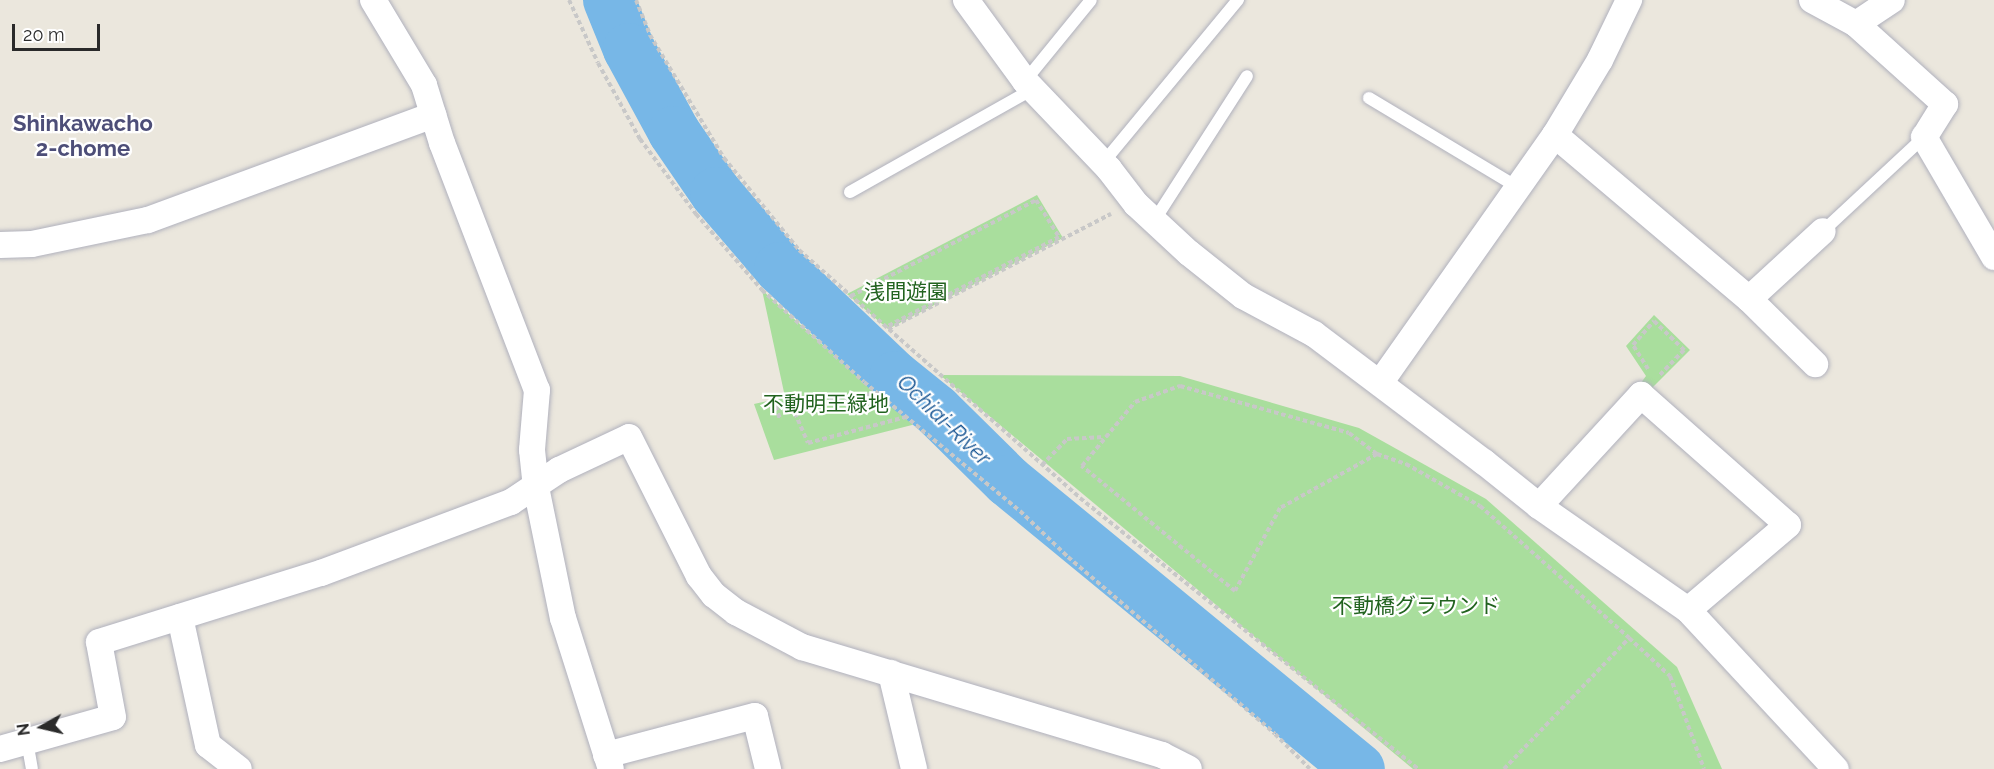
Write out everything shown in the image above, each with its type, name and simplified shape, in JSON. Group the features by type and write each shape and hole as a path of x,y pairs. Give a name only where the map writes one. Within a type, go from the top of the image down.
{"street":[{"path":"373,0 424,85 433,115 537,390 532,450 536,487 563,618 608,762 755,716 768,769"},
{"path":"966,0 1029,85 1103,163 1134,202 1154,221 1243,296 1314,334 1539,506 1688,609 1836,769"},
{"path":"1380,383 1555,135 1600,60 1629,0"},
{"path":"1812,0 1856,24 1945,104 1924,136 1994,257"},
{"path":"1856,24 1892,0"},
{"path":"0,245 32,244 148,220 433,115"},
{"path":"1555,135 1749,299 1815,364"},
{"path":"1749,299 1823,231"},
{"path":"1539,506 1648,387 1788,525 1688,609"},
{"path":"0,748 113,717 99,642 321,573 510,502 559,471 629,437 699,576 714,595 736,612 802,647 1162,755 1189,769"},
{"path":"180,617 208,745 239,769"},
{"path":"891,673 914,769"}],"lane":[{"path":"850,192 1029,85 1091,0"},
{"path":"1103,163 1238,0"},
{"path":"1154,221 1246,76"},
{"path":"1369,98 1519,188"},
{"path":"1823,231 1924,136"},
{"path":"27,741 32,769"}],"path":[{"path":"569,0 598,63 640,139 696,214 762,290 907,417 1020,511 1068,557 1275,734 1310,769"},
{"path":"636,0 650,35 724,158 799,250 1042,465 1418,769"},
{"path":"851,296 1036,200 1059,237 887,328"},
{"path":"887,328 1134,202"},
{"path":"1654,321 1684,350 1648,387 1633,345 1654,321"},
{"path":"1377,454 1280,508 1235,591 1082,466 1135,402 1180,386 1349,433 1377,454 1406,464 1480,507 1670,676 1704,769"},
{"path":"879,392 792,406 808,443 907,417"},
{"path":"774,399 780,420"},
{"path":"1042,465 1066,440 1105,437"},
{"path":"1504,769 1629,638"}],"green space":[{"name":"浅間遊園","path":"1037,195 1063,238 888,329 847,294"},
{"name":"不動明王緑地","path":"762,290 864,382 916,424 774,460 754,404 785,397"},
{"path":"1654,315 1690,350 1646,394 1637,388 1646,376 1626,346"},
{"name":"不動橋グラウンド","path":"940,375 1180,376 1359,428 1486,499 1677,667 1722,769 1413,769"}],"waterway":[{"name":"Ochiai-River","path":"609,0 629,49 674,132 716,193 780,268 895,377 936,410 1008,481 1359,769"}],"district":[{"name":"Shinkawacho 2-chome","path":"83,136"}]}
